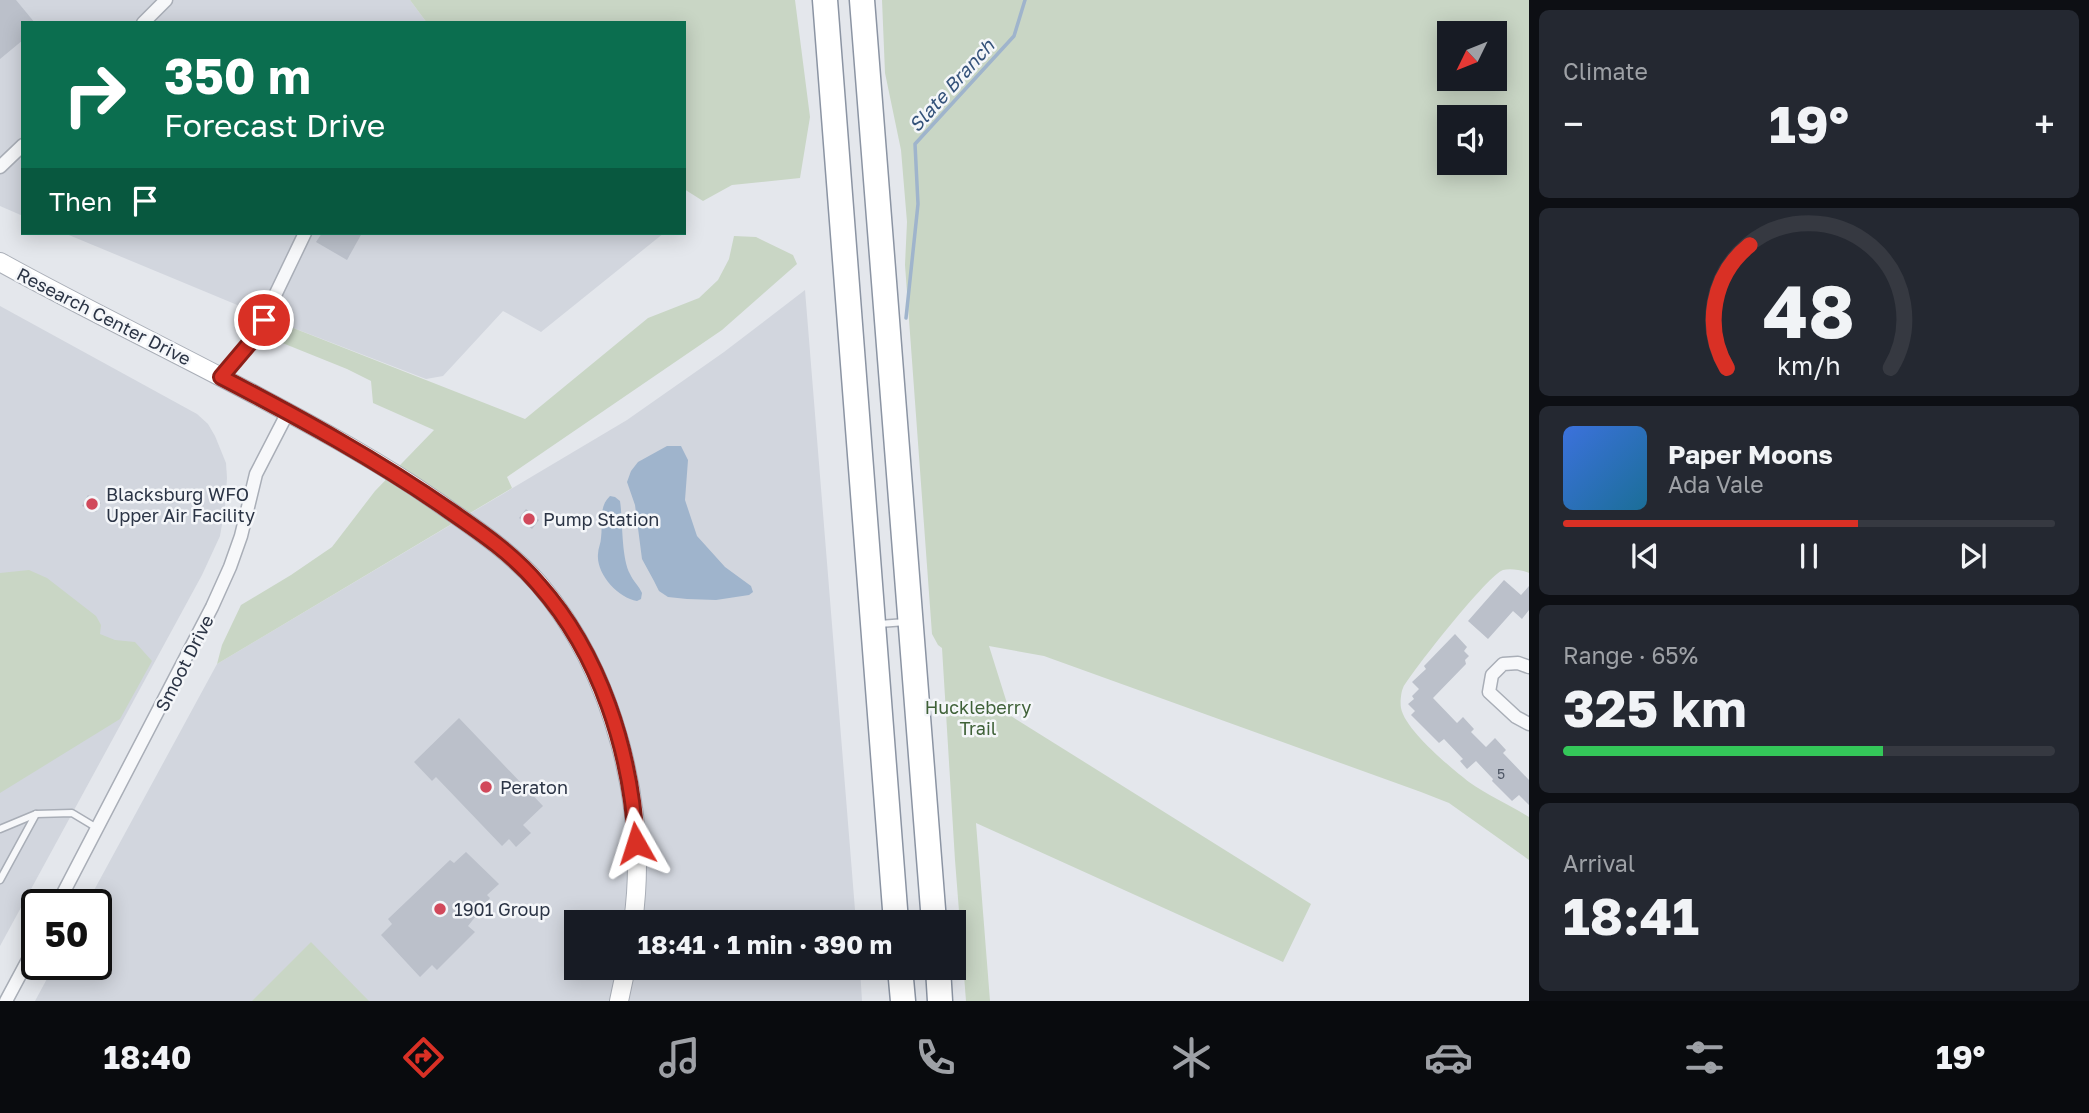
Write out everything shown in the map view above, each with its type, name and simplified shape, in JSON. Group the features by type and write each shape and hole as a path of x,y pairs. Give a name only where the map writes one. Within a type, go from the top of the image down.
{"highway":[{"path":"825,0 896,910"},
{"path":"862,0 933,910"},
{"path":"901,980 903,1001"},
{"path":"939,980 940,1001"}],"main road":[{"name":"Research Center Drive","path":"0,262 288,412 385,467 492,541 523,568 559,609 575,634 597,678 611,715 627,773 635,824 637,862 634,910"},
{"path":"619,1001 623,980"}],"street":[{"path":"145,21 166,0"},
{"path":"0,167 21,147"},
{"path":"221,377 256,335 304,235"},
{"name":"Smoot Drive","path":"65,889 212,607 241,537 256,474 288,412"},
{"path":"1529,667 1518,663 1503,664 1492,675 1489,692 1529,724"},
{"path":"6,1001 21,973"}],"lane":[{"path":"873,625 911,622"},
{"path":"0,830 36,814 72,813 97,828"},
{"path":"0,880 36,814"}],"shaded area":[{"path":"0,0 410,0 426,21 21,21 21,215 0,206"},
{"path":"69,235 662,235 541,332 503,311 443,376 426,379 283,324"},
{"path":"805,290 855,910 564,910 564,980 861,980 862,1001 35,1001 46,980 112,980 112,889 95,889 217,664 627,420 724,352"},
{"path":"0,306 197,414 208,424 215,436 226,463 227,478 220,536 202,575 31,889 21,889 21,907 0,946"}],"green space":[{"path":"410,0 795,0 810,117 800,178 732,185 703,201 686,190 686,21 426,21"},
{"name":"Huckleberry Trail","path":"882,0 1529,0 1529,573 1509,569 1495,575 1410,678 1402,690 1401,708 1411,727 1461,776 1529,817 1529,860 1449,803 1044,656 989,646 1011,716 1311,904 1283,962 976,823 990,1001 966,1001 966,910 959,910 942,648 932,634 905,265 907,222 901,150 885,73"},
{"path":"734,236 756,237 793,255 797,264 722,330 507,477 512,488 217,664 222,645 241,605 332,547 375,491 434,430 373,403 371,381 275,340 275,331 283,324 525,419 648,318 699,298 718,280 729,259"},
{"path":"29,570 47,578 96,616 101,625 100,634 115,640 135,642 152,661 120,719 0,793 0,573"},
{"path":"311,942 369,1001 252,1001"}],"water":[{"path":"667,446 681,446 688,460 685,500 697,536 725,567 751,586 753,592 749,595 716,600 687,599 668,597 659,591 642,559 635,505 627,482 638,462"},
{"path":"610,496 620,501 627,567 642,593 641,599 637,601 623,595 610,584 598,562 602,510"}],"building":[{"path":"0,0 16,0 33,21 21,21 21,42 0,59"},
{"path":"321,235 361,235 347,260 316,242"},
{"name":"Blacksburg WFO Upper Air Facility","path":"88,495 101,503 96,512 82,506"},
{"name":"Pump Station","path":"526,509 539,520 532,529 519,518"},
{"path":"1504,580 1521,595 1529,586 1529,610 1522,619 1513,611 1488,639 1468,621"},
{"path":"1455,634 1467,647 1464,651 1469,656 1465,660 1466,664 1433,698 1457,723 1463,717 1474,729 1471,732 1486,747 1495,738 1506,750 1503,753 1529,780 1529,805 1519,795 1512,801 1476,761 1467,769 1460,761 1463,759 1444,739 1439,743 1411,715 1415,711 1408,704 1419,689 1412,682"},
{"path":"459,718 543,806 523,825 531,833 516,847 509,839 502,846 436,777 432,781 414,762"},
{"name":"1901 Group","path":"466,852 499,884 487,895 490,898 468,926 475,932 437,970 432,965 420,977 381,935 392,924 388,919 450,860 454,863"}],"waterway":[{"name":"Slate Branch","path":"906,318 918,204 915,144 1014,36 1025,0"}],"place":[{"name":"Blacksburg WFO Upper Air Facility","path":"92,504"},
{"name":"Pump Station","path":"529,519"},
{"name":"Peraton","path":"486,787"},
{"name":"1901 Group","path":"440,909"}],"route":[{"path":"264,320 254,338 221,377 385,467 428,496 500,547 539,584 559,609 597,678 611,715 627,773 636,843"}]}
